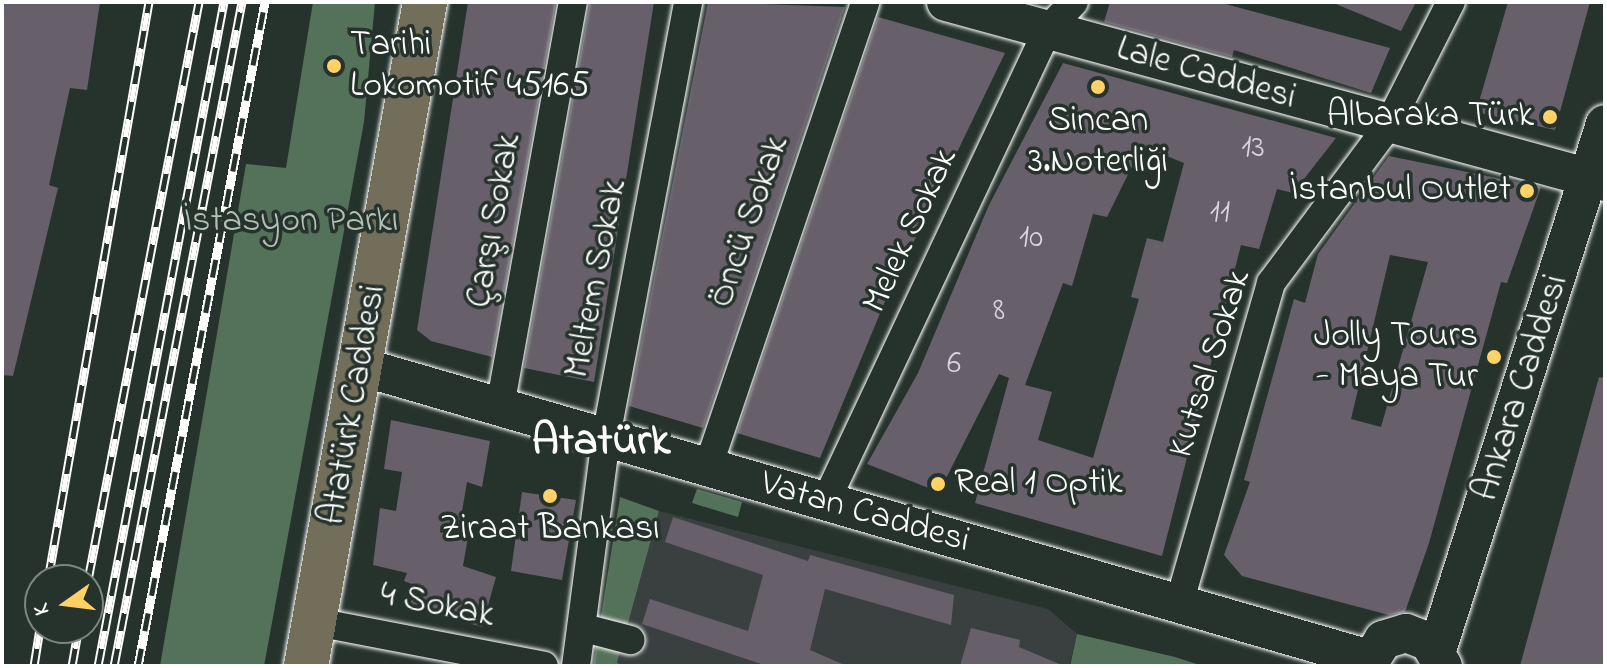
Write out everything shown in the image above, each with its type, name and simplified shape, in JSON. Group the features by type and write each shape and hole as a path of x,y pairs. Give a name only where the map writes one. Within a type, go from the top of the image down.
{"main road":[{"name":"Atatürk Caddesi","path":"306,666 425,2"},
{"name":"Lale Caddesi","path":"946,2 1388,126 1597,180"},
{"name":"Ankara Caddesi","path":"1443,661 1597,180 1605,124"},
{"name":"Vatan Caddesi","path":"362,367 1179,604 1248,628 1368,662"},
{"path":"1248,628 1304,666"},
{"path":"1368,662 1383,640 1406,633 1443,661"}],"street":[{"name":"Çarşı Sokak","path":"500,407 573,2"},
{"name":"Meltem Sokak","path":"576,666 584,628 606,437 688,2"},
{"name":"Öncü Sokak","path":"708,467 865,2"},
{"name":"Melek Sokak","path":"826,501 1048,29 1074,2"},
{"name":"Kutsal Sokak","path":"1179,604 1271,283 1388,126 1451,2"},
{"name":"4 Sokak","path":"316,622 544,666"},
{"path":"584,628 630,640"}],"shaded area":[{"path":"659,511 1048,609 1077,634 1069,666 617,664"}],"green space":[{"name":"İstasyon Parkı","path":"313,2 375,2 364,122 264,666 160,666 246,164 286,168"},
{"path":"697,489 742,502 738,517 692,503"},
{"path":"620,497 659,511 617,663 624,666 593,666"},
{"path":"1077,634 1175,657 1203,666 1070,666"}],"building":[{"path":"2,2 100,2 87,90 70,88 49,185 58,188 13,376 2,375"},
{"path":"468,2 556,2 492,357 431,341 417,330"},
{"path":"590,2 654,2 594,382 524,368"},
{"path":"708,2 845,7 703,428 629,406"},
{"path":"1110,2 1218,2 1390,48 1371,93 1234,50 1232,57 1104,22"},
{"path":"1331,2 1416,2 1401,31"},
{"path":"1508,2 1590,2 1555,130 1476,112"},
{"path":"878,17 1005,53 886,299 820,458 737,433"},
{"path":"1063,63 1336,138 1293,193 1277,189 1259,249 1241,245 1162,556 975,503 1009,378 999,374 939,492 867,464 918,373 989,205","holes":["1142,146 1184,163 1163,242 1147,238 1131,297 1139,299 1093,458 1038,440 1052,392 1025,385 1063,283 1072,286 1093,214 1107,217"]},
{"path":"1389,156 1541,187 1507,283 1501,282 1429,543 1405,612 1389,615 1242,576 1224,555 1250,482 1244,480 1294,299 1305,303 1318,254","holes":["1390,255 1428,262 1381,427 1351,419"]},
{"path":"1599,377 1605,378 1605,666 1520,666"},
{"path":"391,420 490,441 482,487 467,482 460,523 470,525 463,566 496,577 482,627 409,606 417,586 404,581 407,573 373,565 380,508 396,511 402,472 384,469"},
{"path":"522,492 576,500 562,580 511,571"},
{"path":"673,517 808,561 810,555 954,595 951,625 825,589 810,650 847,666 767,666 642,624 650,599 748,631 763,575 665,542"},
{"path":"971,628 1020,640 1019,647 1064,666 960,666"}],"railway":[{"path":"51,564 149,2"},
{"path":"91,564 199,2"},
{"path":"98,666 224,2"},
{"path":"114,666 242,2"},
{"path":"138,666 265,2"},
{"path":"34,666 37,644"},
{"path":"72,666 76,644"}],"place":[{"name":"Tarihi Lokomotif 45165","path":"334,66"},
{"name":"Sincan 3.Noterliği","path":"1098,87"},
{"name":"Albaraka Türk","path":"1550,117"},
{"name":"İstanbul Outlet","path":"1527,191"},
{"name":"Jolly Tours - Maya Tur","path":"1494,357"},
{"name":"Real 1 Optik","path":"938,484"},
{"name":"Ziraat Bankası","path":"550,496"}],"district":[{"name":"Atatürk","path":"601,442"}]}
